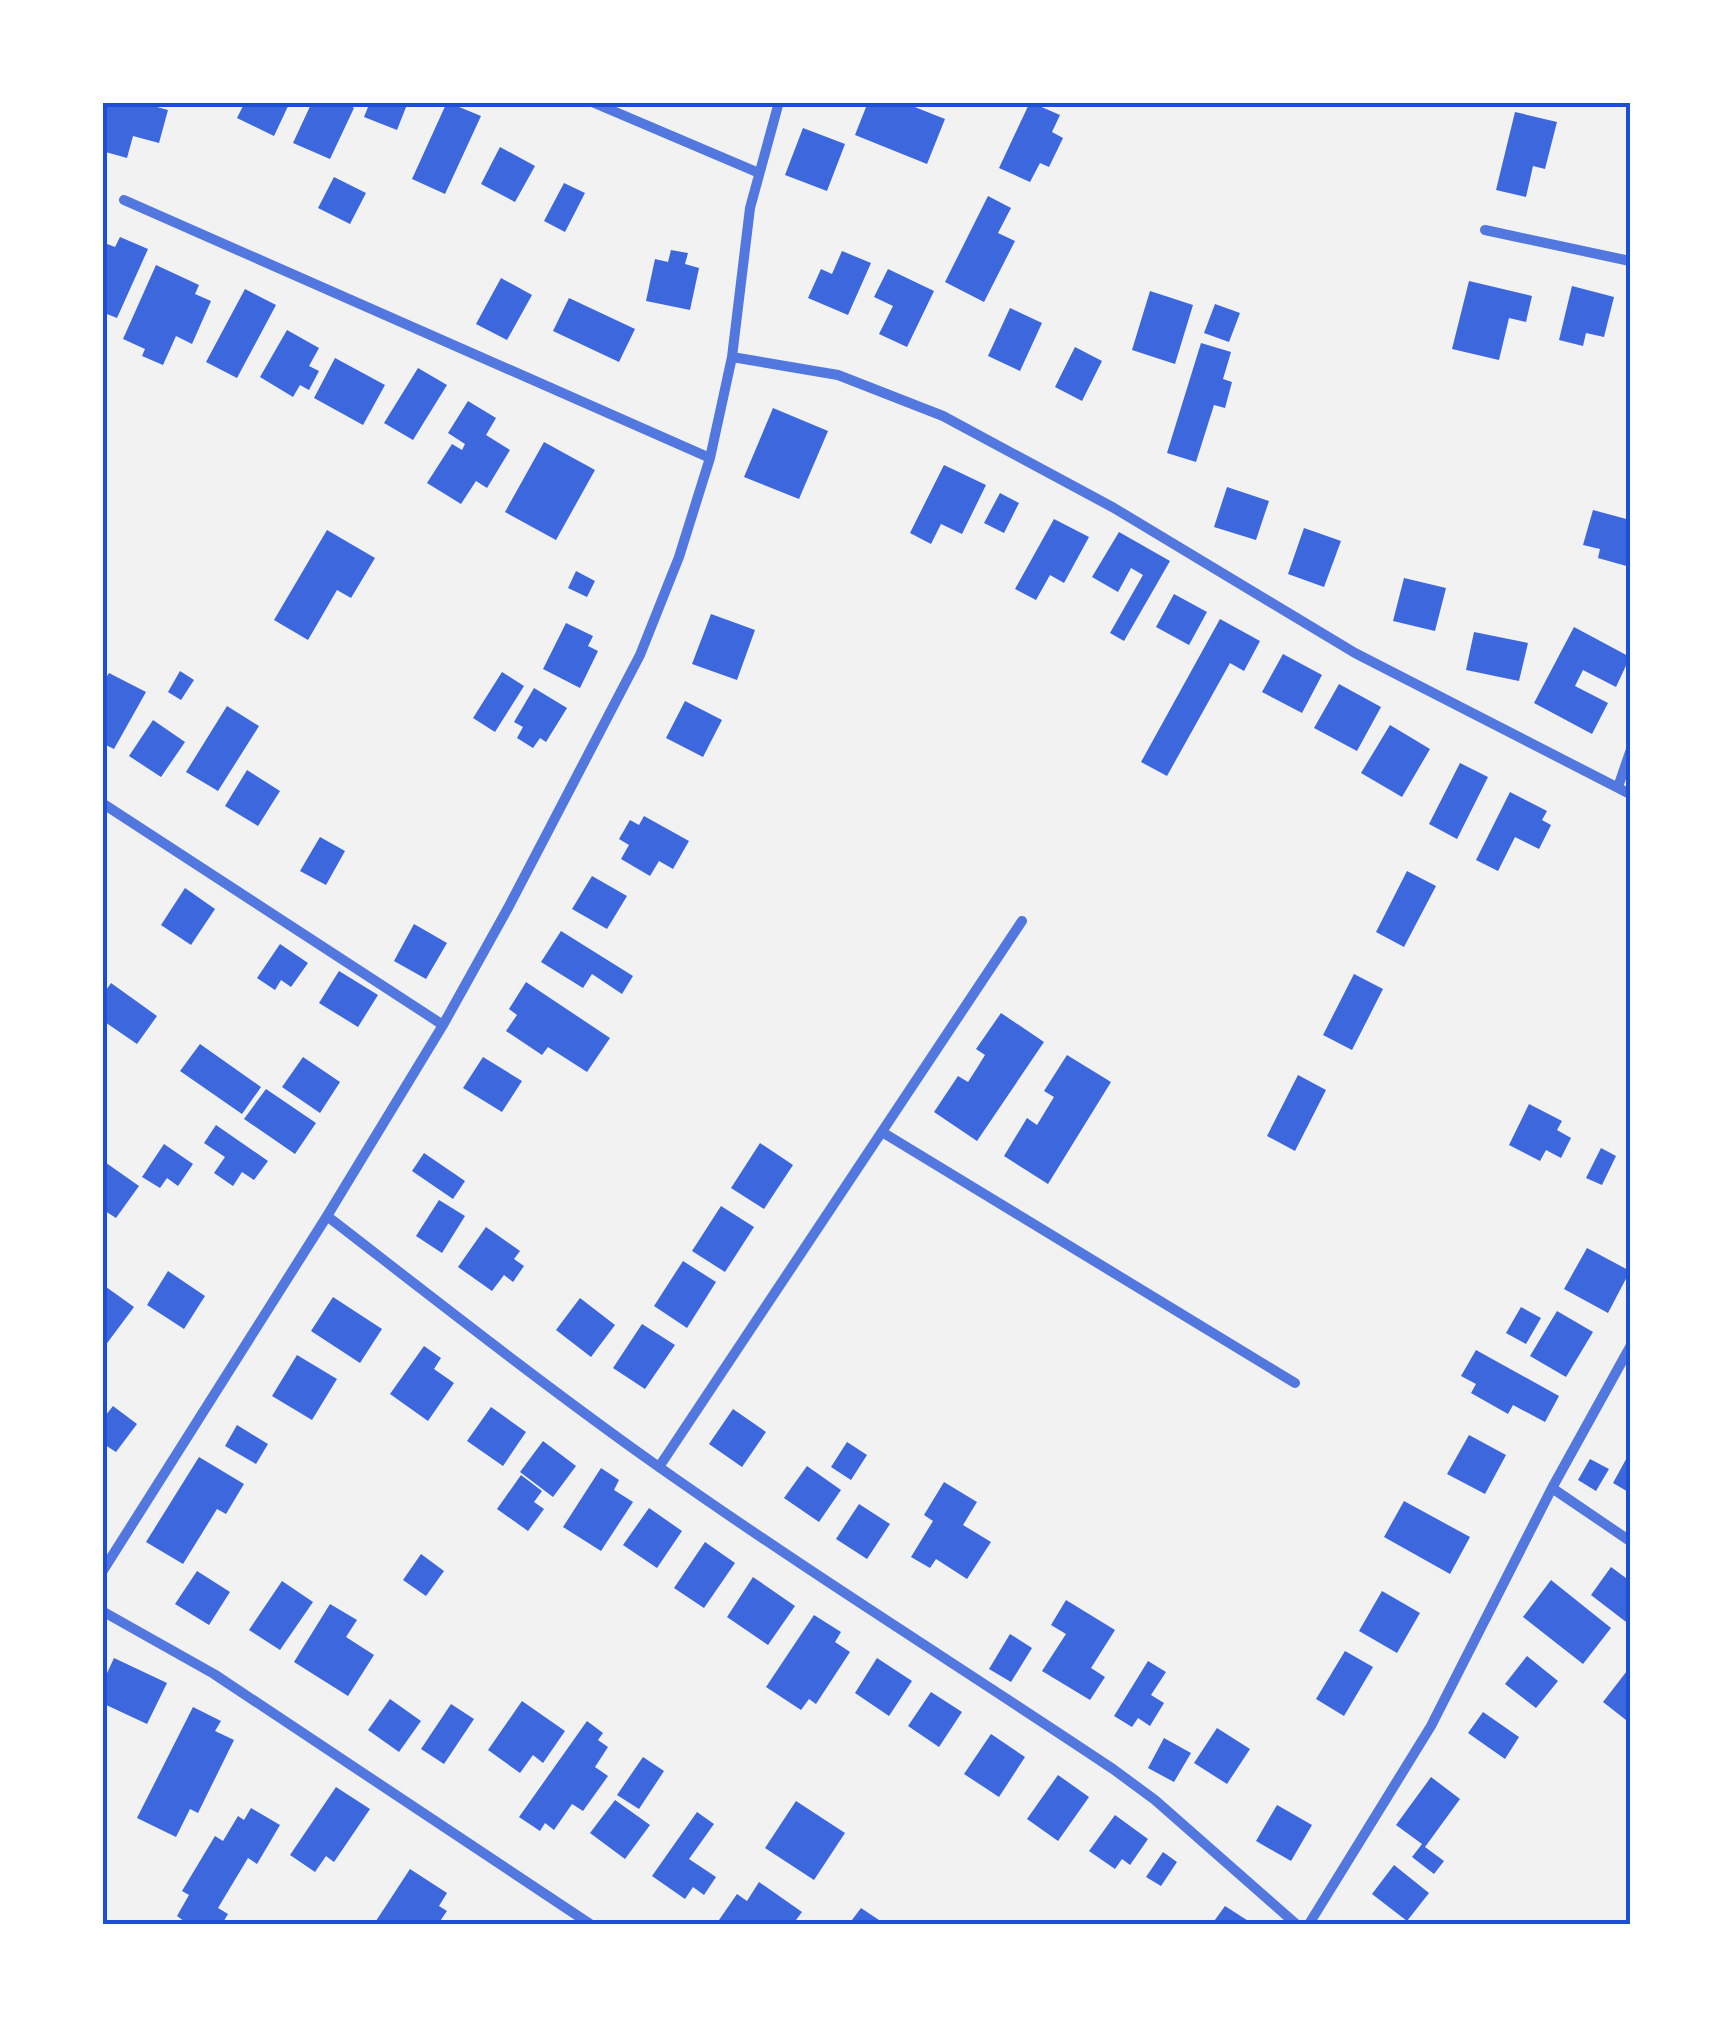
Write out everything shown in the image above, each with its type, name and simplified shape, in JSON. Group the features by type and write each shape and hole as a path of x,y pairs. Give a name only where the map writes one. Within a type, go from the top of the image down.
{"street":[{"path":"592,102 759,173"},
{"path":"102,1572 327,1216 442,1025 640,654 679,557 710,458 732,358 750,208 779,102"},
{"path":"124,200 710,458"},
{"path":"1485,230 1630,261"},
{"path":"732,358 838,375 943,416 1114,508 1355,653 1630,794"},
{"path":"1618,788 1630,752"},
{"path":"102,803 442,1025"},
{"path":"658,1467 1022,922"},
{"path":"882,1132 1295,1383"},
{"path":"327,1216 658,1467 1113,1769 1155,1800 1296,1924"},
{"path":"1309,1924 1431,1726 1552,1488 1630,1347"},
{"path":"1552,1488 1630,1542"},
{"path":"102,1611 214,1674 590,1924"}],"building":[{"path":"102,102 139,102 168,110 159,143 133,136 127,158 102,151"},
{"path":"245,102 290,102 274,136 237,118"},
{"path":"312,102 343,102 354,108 330,159 293,143"},
{"path":"370,102 408,102 397,130 364,117"},
{"path":"447,102 481,116 445,194 412,179"},
{"path":"868,102 902,102 945,119 927,164 855,135"},
{"path":"1030,102 1060,115 1052,132 1063,138 1049,167 1040,163 1030,182 999,168"},
{"path":"1515,112 1557,122 1545,169 1533,166 1526,197 1496,190"},
{"path":"803,128 845,144 827,191 785,175"},
{"path":"500,147 535,166 515,202 481,184"},
{"path":"334,177 366,193 350,224 318,208"},
{"path":"564,183 585,193 565,232 544,221"},
{"path":"988,196 1011,208 998,233 1015,241 984,302 945,282"},
{"path":"120,237 148,249 117,318 102,312 102,242 115,247"},
{"path":"671,250 688,253 685,264 699,268 690,310 646,301 655,259 668,262"},
{"path":"842,251 871,263 848,315 808,298 821,269 832,274"},
{"path":"156,265 199,285 195,294 211,301 192,344 176,336 163,365 142,356 145,349 123,339"},
{"path":"888,269 934,291 907,347 879,334 893,306 874,297"},
{"path":"501,278 532,295 507,340 476,324"},
{"path":"1469,281 1532,296 1526,322 1509,318 1499,360 1452,349"},
{"path":"1572,286 1614,297 1604,337 1586,333 1583,346 1559,340"},
{"path":"245,289 276,305 237,378 206,362"},
{"path":"1150,291 1193,305 1175,364 1132,350"},
{"path":"569,298 635,329 619,362 553,331"},
{"path":"1215,304 1240,313 1229,342 1204,333"},
{"path":"1010,308 1042,323 1020,371 988,356"},
{"path":"287,330 319,348 309,366 319,371 309,390 300,385 293,397 260,377"},
{"path":"1201,343 1231,352 1223,379 1232,382 1225,408 1214,405 1196,462 1167,453"},
{"path":"1075,347 1102,361 1082,401 1055,387"},
{"path":"335,358 385,385 363,425 314,398"},
{"path":"418,368 447,385 413,440 384,423"},
{"path":"468,401 496,418 486,435 510,450 487,488 476,481 461,504 427,483 452,444 462,450 465,444 448,433"},
{"path":"773,408 828,431 799,499 744,477"},
{"path":"544,442 595,470 556,540 505,512"},
{"path":"944,465 986,485 962,534 941,524 931,544 910,533"},
{"path":"1227,487 1269,501 1256,540 1214,527"},
{"path":"1000,493 1019,503 1004,533 984,523"},
{"path":"1593,510 1630,520 1630,567 1598,558 1600,549 1583,545"},
{"path":"1054,519 1089,537 1064,583 1050,575 1036,600 1015,589"},
{"path":"1304,528 1341,541 1324,587 1288,574"},
{"path":"327,530 375,558 351,598 337,590 308,640 274,620"},
{"path":"1119,532 1170,561 1124,641 1110,633 1143,575 1131,568 1118,592 1092,577"},
{"path":"576,571 595,581 587,597 568,588"},
{"path":"1404,578 1446,588 1435,631 1393,621"},
{"path":"1174,594 1207,612 1189,645 1156,627"},
{"path":"711,614 755,630 737,680 692,664"},
{"path":"1220,619 1260,641 1244,671 1230,663 1167,776 1141,762"},
{"path":"566,623 593,636 588,646 598,651 580,688 543,669"},
{"path":"1574,627 1630,657 1616,687 1583,670 1575,686 1608,703 1592,734 1534,703"},
{"path":"1474,632 1528,643 1519,681 1466,670"},
{"path":"1283,654 1322,675 1302,713 1262,692"},
{"path":"180,671 194,680 181,700 168,692"},
{"path":"502,672 524,686 495,732 473,718"},
{"path":"109,673 146,692 114,749 102,743 102,684"},
{"path":"1339,684 1381,707 1357,751 1314,728"},
{"path":"534,688 567,708 546,742 540,738 533,748 517,738 523,727 514,722"},
{"path":"685,701 722,720 703,757 666,738"},
{"path":"227,706 259,726 218,791 186,772"},
{"path":"153,720 185,742 161,777 129,756"},
{"path":"1390,725 1430,749 1402,797 1361,773"},
{"path":"1460,763 1488,777 1457,839 1429,824"},
{"path":"247,770 280,791 258,826 225,806"},
{"path":"1510,792 1547,811 1542,820 1551,825 1539,849 1515,837 1498,871 1476,860"},
{"path":"644,816 689,841 673,869 659,861 650,876 621,859 629,845 619,839 630,820 639,825"},
{"path":"320,837 345,851 326,885 300,871"},
{"path":"1407,871 1436,886 1404,947 1376,932"},
{"path":"592,876 627,896 607,929 572,909"},
{"path":"185,888 215,909 191,945 161,925"},
{"path":"414,924 447,943 426,979 394,961"},
{"path":"561,931 633,976 622,994 592,974 583,988 541,962"},
{"path":"280,944 308,963 291,987 281,980 275,990 257,978"},
{"path":"339,971 378,995 358,1027 319,1003"},
{"path":"1354,974 1383,989 1352,1050 1323,1035"},
{"path":"526,982 610,1038 587,1072 548,1047 542,1055 506,1031 517,1015 509,1009"},
{"path":"111,983 157,1016 137,1044 102,1020 102,996"},
{"path":"1001,1013 1044,1042 977,1141 934,1112 958,1076 968,1082 985,1055 976,1049"},
{"path":"200,1044 261,1087 242,1114 180,1071"},
{"path":"1067,1055 1111,1082 1048,1184 1004,1156 1027,1118 1037,1125 1054,1097 1044,1091"},
{"path":"303,1057 340,1082 320,1113 282,1087"},
{"path":"483,1057 522,1081 502,1112 463,1088"},
{"path":"1298,1075 1326,1090 1295,1151 1267,1136"},
{"path":"266,1089 316,1123 295,1154 244,1119"},
{"path":"1529,1104 1562,1121 1557,1130 1571,1138 1561,1158 1546,1150 1540,1161 1509,1145"},
{"path":"216,1125 268,1161 254,1180 242,1172 233,1186 214,1173 225,1157 204,1143"},
{"path":"760,1143 793,1165 764,1209 731,1188"},
{"path":"164,1144 193,1164 178,1186 167,1178 160,1188 142,1177"},
{"path":"1601,1148 1616,1156 1602,1185 1586,1178"},
{"path":"424,1153 465,1181 453,1199 412,1171"},
{"path":"102,1160 139,1186 116,1218 102,1209"},
{"path":"439,1200 465,1216 442,1253 416,1236"},
{"path":"721,1206 754,1227 725,1272 692,1251"},
{"path":"486,1227 520,1251 514,1259 524,1266 513,1282 504,1275 492,1291 458,1267"},
{"path":"1587,1248 1630,1271 1608,1313 1564,1289"},
{"path":"683,1261 716,1282 687,1328 654,1306"},
{"path":"168,1271 205,1296 184,1329 147,1305"},
{"path":"102,1284 134,1307 102,1350"},
{"path":"333,1297 382,1329 360,1363 311,1331"},
{"path":"580,1298 615,1325 591,1357 556,1330"},
{"path":"1521,1307 1541,1318 1526,1344 1506,1333"},
{"path":"1557,1311 1593,1332 1566,1377 1530,1356"},
{"path":"642,1324 675,1345 645,1389 613,1368"},
{"path":"424,1346 441,1358 434,1369 454,1383 428,1421 390,1394"},
{"path":"1476,1350 1559,1396 1545,1422 1513,1405 1508,1414 1471,1393 1476,1384 1461,1376"},
{"path":"297,1355 337,1379 312,1420 272,1396"},
{"path":"113,1406 137,1424 116,1452 102,1443 102,1420"},
{"path":"491,1407 526,1432 503,1466 467,1441"},
{"path":"733,1409 766,1432 742,1467 709,1444"},
{"path":"237,1425 268,1444 256,1464 225,1446"},
{"path":"1469,1435 1506,1455 1485,1494 1447,1474"},
{"path":"543,1441 576,1466 553,1497 520,1472"},
{"path":"847,1442 867,1455 851,1480 831,1467"},
{"path":"1630,1452 1630,1493 1613,1483"},
{"path":"199,1457 244,1484 226,1514 217,1509 183,1564 146,1542"},
{"path":"1590,1459 1609,1469 1596,1491 1578,1480"},
{"path":"807,1466 841,1490 819,1522 784,1498"},
{"path":"601,1468 619,1480 614,1490 633,1502 601,1551 563,1527"},
{"path":"521,1475 542,1491 534,1502 544,1509 528,1531 497,1509"},
{"path":"944,1482 977,1502 963,1525 991,1542 967,1579 936,1559 930,1568 911,1557 933,1521 924,1515"},
{"path":"1404,1501 1470,1537 1450,1574 1384,1537"},
{"path":"859,1504 890,1524 867,1559 836,1539"},
{"path":"649,1508 682,1531 657,1568 623,1545"},
{"path":"705,1542 735,1563 704,1608 674,1588"},
{"path":"421,1554 444,1571 426,1596 403,1580"},
{"path":"1611,1567 1630,1581 1630,1625 1591,1595"},
{"path":"197,1571 230,1592 209,1625 175,1604"},
{"path":"753,1577 795,1606 768,1645 727,1617"},
{"path":"1551,1580 1611,1628 1583,1664 1523,1617"},
{"path":"282,1581 313,1602 280,1650 249,1630"},
{"path":"1382,1591 1420,1613 1397,1653 1359,1631"},
{"path":"1066,1600 1115,1630 1091,1668 1105,1677 1090,1700 1042,1671 1066,1634 1051,1625"},
{"path":"330,1604 357,1620 346,1637 374,1655 348,1696 294,1662"},
{"path":"814,1615 841,1632 835,1642 850,1652 816,1704 809,1699 801,1710 766,1687"},
{"path":"1010,1634 1032,1648 1011,1682 989,1669"},
{"path":"1345,1651 1373,1667 1344,1716 1316,1699"},
{"path":"1527,1656 1558,1681 1536,1708 1505,1684"},
{"path":"114,1658 167,1683 147,1724 102,1703 102,1684"},
{"path":"877,1658 912,1681 889,1716 855,1693"},
{"path":"1148,1661 1166,1672 1151,1695 1164,1703 1150,1726 1138,1718 1132,1727 1114,1716"},
{"path":"1630,1667 1630,1715 1626,1720 1603,1702"},
{"path":"931,1692 962,1712 939,1747 908,1726"},
{"path":"390,1699 421,1721 399,1752 368,1730"},
{"path":"522,1701 565,1731 543,1763 533,1755 520,1773 488,1750"},
{"path":"451,1704 474,1719 444,1764 421,1749"},
{"path":"193,1707 221,1721 215,1731 234,1740 198,1813 190,1809 176,1837 137,1818"},
{"path":"1483,1712 1519,1737 1505,1759 1468,1733"},
{"path":"587,1721 603,1733 598,1740 608,1747 595,1767 608,1776 583,1811 572,1804 554,1830 545,1823 540,1831 519,1817"},
{"path":"1217,1728 1250,1749 1227,1784 1194,1763"},
{"path":"991,1734 1025,1757 999,1797 964,1774"},
{"path":"1164,1738 1191,1753 1174,1782 1148,1768"},
{"path":"643,1757 664,1771 639,1809 617,1795"},
{"path":"1058,1775 1089,1797 1058,1841 1027,1819"},
{"path":"1431,1777 1460,1799 1425,1847 1444,1861 1434,1874 1412,1857 1422,1844 1396,1825"},
{"path":"336,1787 370,1809 334,1862 326,1856 315,1872 290,1855"},
{"path":"615,1800 650,1825 625,1859 590,1833"},
{"path":"796,1801 845,1833 814,1880 765,1848"},
{"path":"1277,1805 1312,1825 1291,1861 1256,1841"},
{"path":"251,1808 280,1825 257,1864 248,1858 218,1908 228,1914 222,1924 182,1924 184,1921 177,1916 189,1895 182,1891 215,1836 223,1841 238,1816 244,1820"},
{"path":"697,1812 714,1824 689,1859 716,1877 704,1895 693,1887 685,1899 652,1876"},
{"path":"1115,1815 1148,1839 1130,1865 1122,1859 1115,1869 1089,1851"},
{"path":"1163,1852 1177,1862 1161,1886 1146,1877"},
{"path":"1394,1865 1429,1893 1407,1921 1372,1894"},
{"path":"410,1869 447,1893 439,1906 447,1911 438,1924 374,1924"},
{"path":"759,1882 802,1912 793,1924 725,1924 719,1920 737,1894 747,1901"},
{"path":"1225,1906 1253,1924 1212,1924"},
{"path":"861,1908 885,1924 849,1924"}]}
